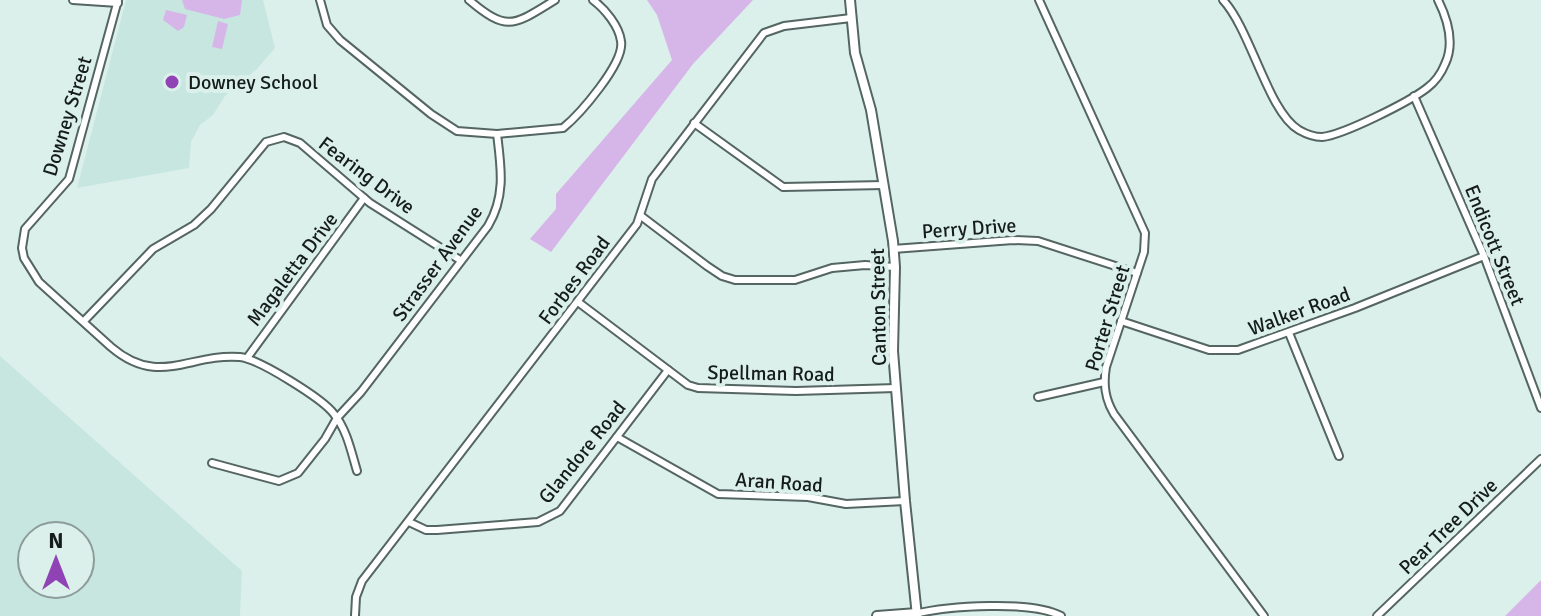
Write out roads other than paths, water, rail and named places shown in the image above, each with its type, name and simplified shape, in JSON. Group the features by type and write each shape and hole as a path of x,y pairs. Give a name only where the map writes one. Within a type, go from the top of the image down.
{"main road":[{"name":"Canton Street","path":"850,0 855,53 871,110 895,267 893,335 896,388 915,615"},
{"path":"877,616 915,615"}],"street":[{"path":"73,0 118,2"},
{"path":"320,0 330,30 431,114 457,131 497,134 563,128 606,77 618,58 621,40 603,8 593,0"},
{"path":"469,0 496,21 506,22 529,16 555,0"},
{"name":"Porter Street","path":"1039,0 1143,227 1145,245 1111,349 1104,382 1106,397 1114,414 1264,616"},
{"path":"1223,0 1238,20 1285,118 1303,133 1318,137 1336,134 1414,96 1437,79 1447,58 1448,25 1438,0"},
{"name":"Downey Street","path":"84,321 39,282 22,248 25,229 69,179 118,2"},
{"name":"Forbes Road","path":"355,616 356,597 362,581 578,302 641,216 652,179 764,33 784,26 851,18"},
{"name":"Endicott Street","path":"1414,96 1484,256 1541,408"},
{"path":"694,123 783,187 884,185"},
{"name":"Strasser Avenue","path":"212,463 282,481 305,467 337,418 361,392 488,226 500,199 502,174 497,134"},
{"name":"Fearing Drive","path":"84,321 153,249 194,225 211,209 272,139 284,137 300,143 364,198 460,260"},
{"name":"Magaletta Drive","path":"247,358 364,198"},
{"path":"641,216 707,266 735,280 795,280 832,268 865,265 895,267"},
{"name":"Perry Drive","path":"893,249 1038,241 1137,273"},
{"name":"Walker Road","path":"1121,321 1203,348 1224,351 1245,349 1484,256"},
{"name":"Spellman Road","path":"578,302 688,385 698,388 796,391 896,388"},
{"path":"84,321 123,357 156,369 230,357 257,361 328,407 346,433 357,471"},
{"path":"1289,333 1339,456"},
{"name":"Glandore Road","path":"409,522 426,530 437,530 538,522 551,518 560,511 668,370"},
{"path":"1038,397 1104,382"},
{"name":"Aran Road","path":"617,437 721,494 808,497 846,504 905,501"},
{"name":"Pear Tree Drive","path":"1377,616 1541,459"},
{"path":"915,615 1028,606 1061,616"}],"place":[{"name":"Downey School","path":"172,82"}]}
